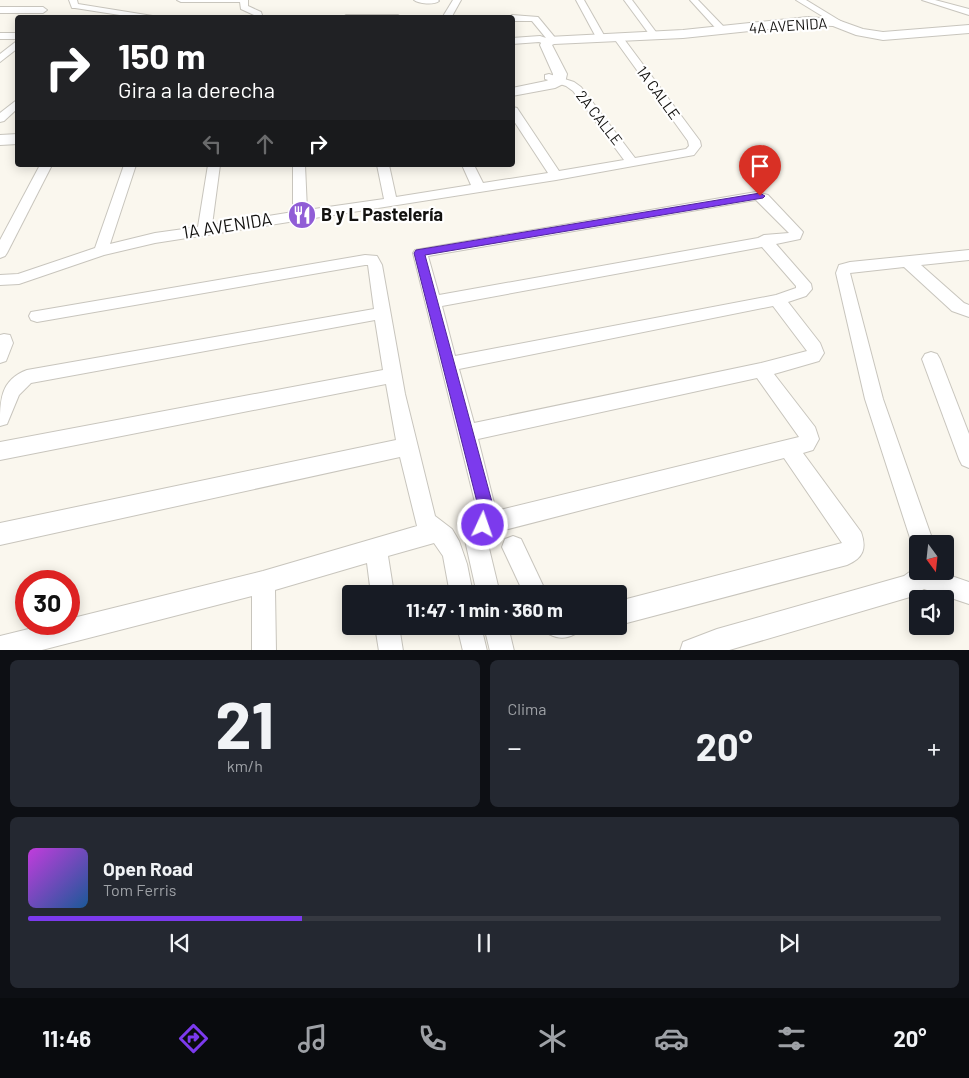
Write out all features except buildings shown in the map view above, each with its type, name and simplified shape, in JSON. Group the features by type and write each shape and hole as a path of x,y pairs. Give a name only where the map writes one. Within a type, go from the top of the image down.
{"street":[{"path":"0,8 7,0"},
{"path":"73,0 75,6 140,15"},
{"path":"181,0 244,2 244,7 258,15"},
{"path":"418,0 435,1"},
{"path":"448,15 458,0"},
{"path":"580,0 599,36"},
{"path":"628,0 654,34"},
{"path":"694,0 723,31"},
{"path":"800,0 843,25"},
{"path":"926,0 969,12"},
{"path":"0,8 46,8 39,15"},
{"name":"2A CALLE","path":"515,18 532,18 548,39 546,46 560,74 555,79 577,89 633,163"},
{"name":"4A AVENIDA","path":"515,41 723,31 808,21 824,21 843,25 860,32 883,36 969,29"},
{"name":"4A AVENIDA","path":"599,36 618,37 654,34"},
{"path":"0,36 15,36"},
{"name":"1A CALLE","path":"618,37 694,141 693,149"},
{"path":"0,59 15,46"},
{"path":"515,86 555,79"},
{"path":"515,91 550,85 555,79"},
{"path":"0,119 15,105"},
{"path":"515,113 556,176"},
{"path":"0,141 15,139"},
{"name":"1A AVENIDA","path":"0,280 19,279 101,251 155,238 556,176 684,154 693,149"},
{"path":"0,253 45,167"},
{"path":"101,251 129,167"},
{"path":"205,229 214,167"},
{"path":"300,167 300,215"},
{"path":"383,167 391,202"},
{"path":"469,167 479,188"},
{"path":"432,302 764,240 795,236 796,232 763,198 756,196 420,253 432,302 484,502 486,514 476,540 486,585"},
{"path":"448,364 777,300 801,292 804,289 764,240"},
{"path":"919,535 874,399 843,273 844,269 850,267 969,255"},
{"path":"37,316 372,260 376,265 382,313 406,447 426,522 434,532 444,537 452,552 460,585"},
{"path":"907,261 958,307 969,311"},
{"path":"466,433 761,370 813,356 816,352 777,300"},
{"path":"0,418 12,388 17,382 27,377 382,313"},
{"path":"0,341 4,340 5,343 0,356"},
{"path":"931,360 969,459"},
{"path":"483,525 806,444 809,439 808,433 761,370"},
{"path":"0,451 393,375"},
{"path":"0,534 406,447"},
{"path":"627,611 847,554 854,548 853,540 788,448"},
{"path":"0,648 263,582 434,532"},
{"path":"513,546 532,585"},
{"path":"376,550 382,585"},
{"path":"692,650 717,640 910,586 916,580"},
{"path":"933,580 942,585 969,592"},
{"path":"263,582 264,650"},
{"path":"388,635 391,650"},
{"path":"472,635 475,650"},
{"path":"498,635 502,650"}],"place":[{"name":"B y L Pastelería","path":"302,215"}],"route":[{"path":"483,525 486,514 484,502 420,253 760,196"}]}
